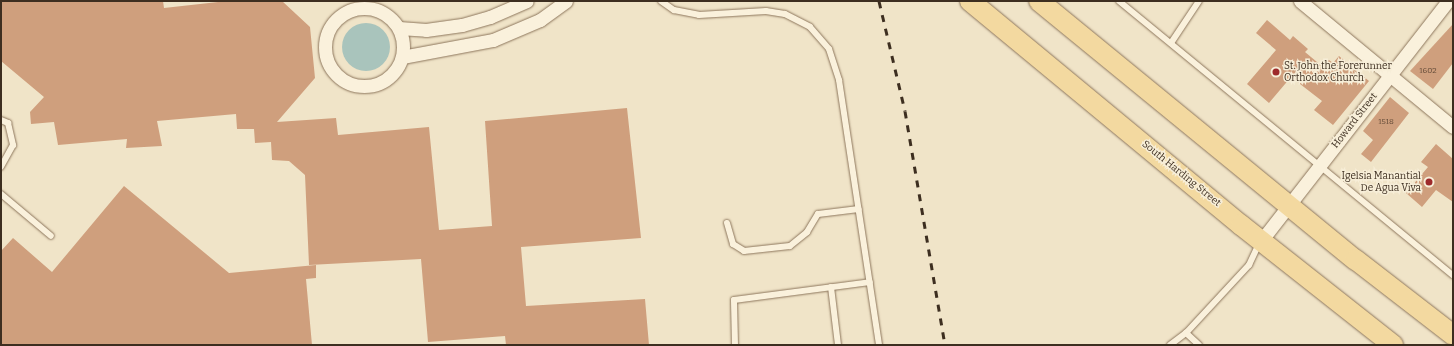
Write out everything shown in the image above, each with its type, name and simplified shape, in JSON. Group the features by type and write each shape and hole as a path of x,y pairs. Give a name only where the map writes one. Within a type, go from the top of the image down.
{"main road":[{"name":"South Harding Street","path":"970,1 1261,241 1393,345"},
{"path":"1039,1 1289,206 1453,335"}],"street":[{"path":"399,28 426,30 462,25 501,13 527,1"},
{"path":"402,57 492,40 540,20 566,1"},
{"path":"1300,1 1453,127"},
{"name":"Howard Street","path":"1261,241 1448,1"},
{"path":"360,8 375,9 388,16 399,28 403,44 402,57 398,66 388,78 364,86 350,84 340,78 332,69 326,54 329,30 339,17 348,11 360,8"}],"lane":[{"path":"660,1 674,10 699,15 777,12 798,19 818,34 829,49 837,69 879,345"},
{"path":"1119,1 1453,276"},
{"path":"1171,43 1199,1"},
{"path":"1,120 8,124 13,145 1,167"},
{"path":"1,194 51,236"},
{"path":"727,223 733,244 744,251 790,246 807,232 818,214 859,209"},
{"path":"1170,345 1186,333 1248,265 1261,241"},
{"path":"735,345 734,300 870,282"},
{"path":"831,287 838,345"},
{"path":"1186,333 1199,345"}],"water":[{"path":"361,23 371,23 380,27 386,33 389,38 389,56 380,67 371,71 361,71 352,67 346,61 342,52 342,42 346,33 352,27"}],"building":[{"path":"1,1 163,1 164,8 227,1 282,1 310,27 315,78 277,122 336,118 338,135 429,127 439,230 492,226 485,121 627,108 641,238 521,247 526,306 645,299 649,345 506,345 505,336 428,342 421,259 309,265 305,175 289,161 272,160 271,142 255,143 254,129 237,129 236,114 157,121 162,146 126,148 127,139 58,145 54,122 31,124 30,112 44,97 1,61"},
{"path":"1267,20 1290,40 1293,36 1308,49 1305,52 1323,67 1329,60 1333,63 1339,56 1369,81 1333,125 1314,110 1322,101 1291,77 1269,103 1247,84 1276,50 1256,33"},
{"path":"1453,24 1453,63 1433,89 1410,71"},
{"path":"1390,97 1409,113 1371,162 1361,154 1373,140 1363,131"},
{"name":"Igelsia Manantial De Agua Viva","path":"1436,144 1453,159 1453,202 1436,190 1422,207 1406,193 1428,167 1421,162"},
{"path":"124,186 229,273 316,265 316,278 306,279 312,345 1,345 1,251 13,238 52,272"}],"railway":[{"path":"879,1 905,111 945,345"}],"place":[{"name":"St. John the Forerunner Orthodox Church","path":"1276,72"},
{"name":"Igelsia Manantial De Agua Viva","path":"1429,182"}]}
